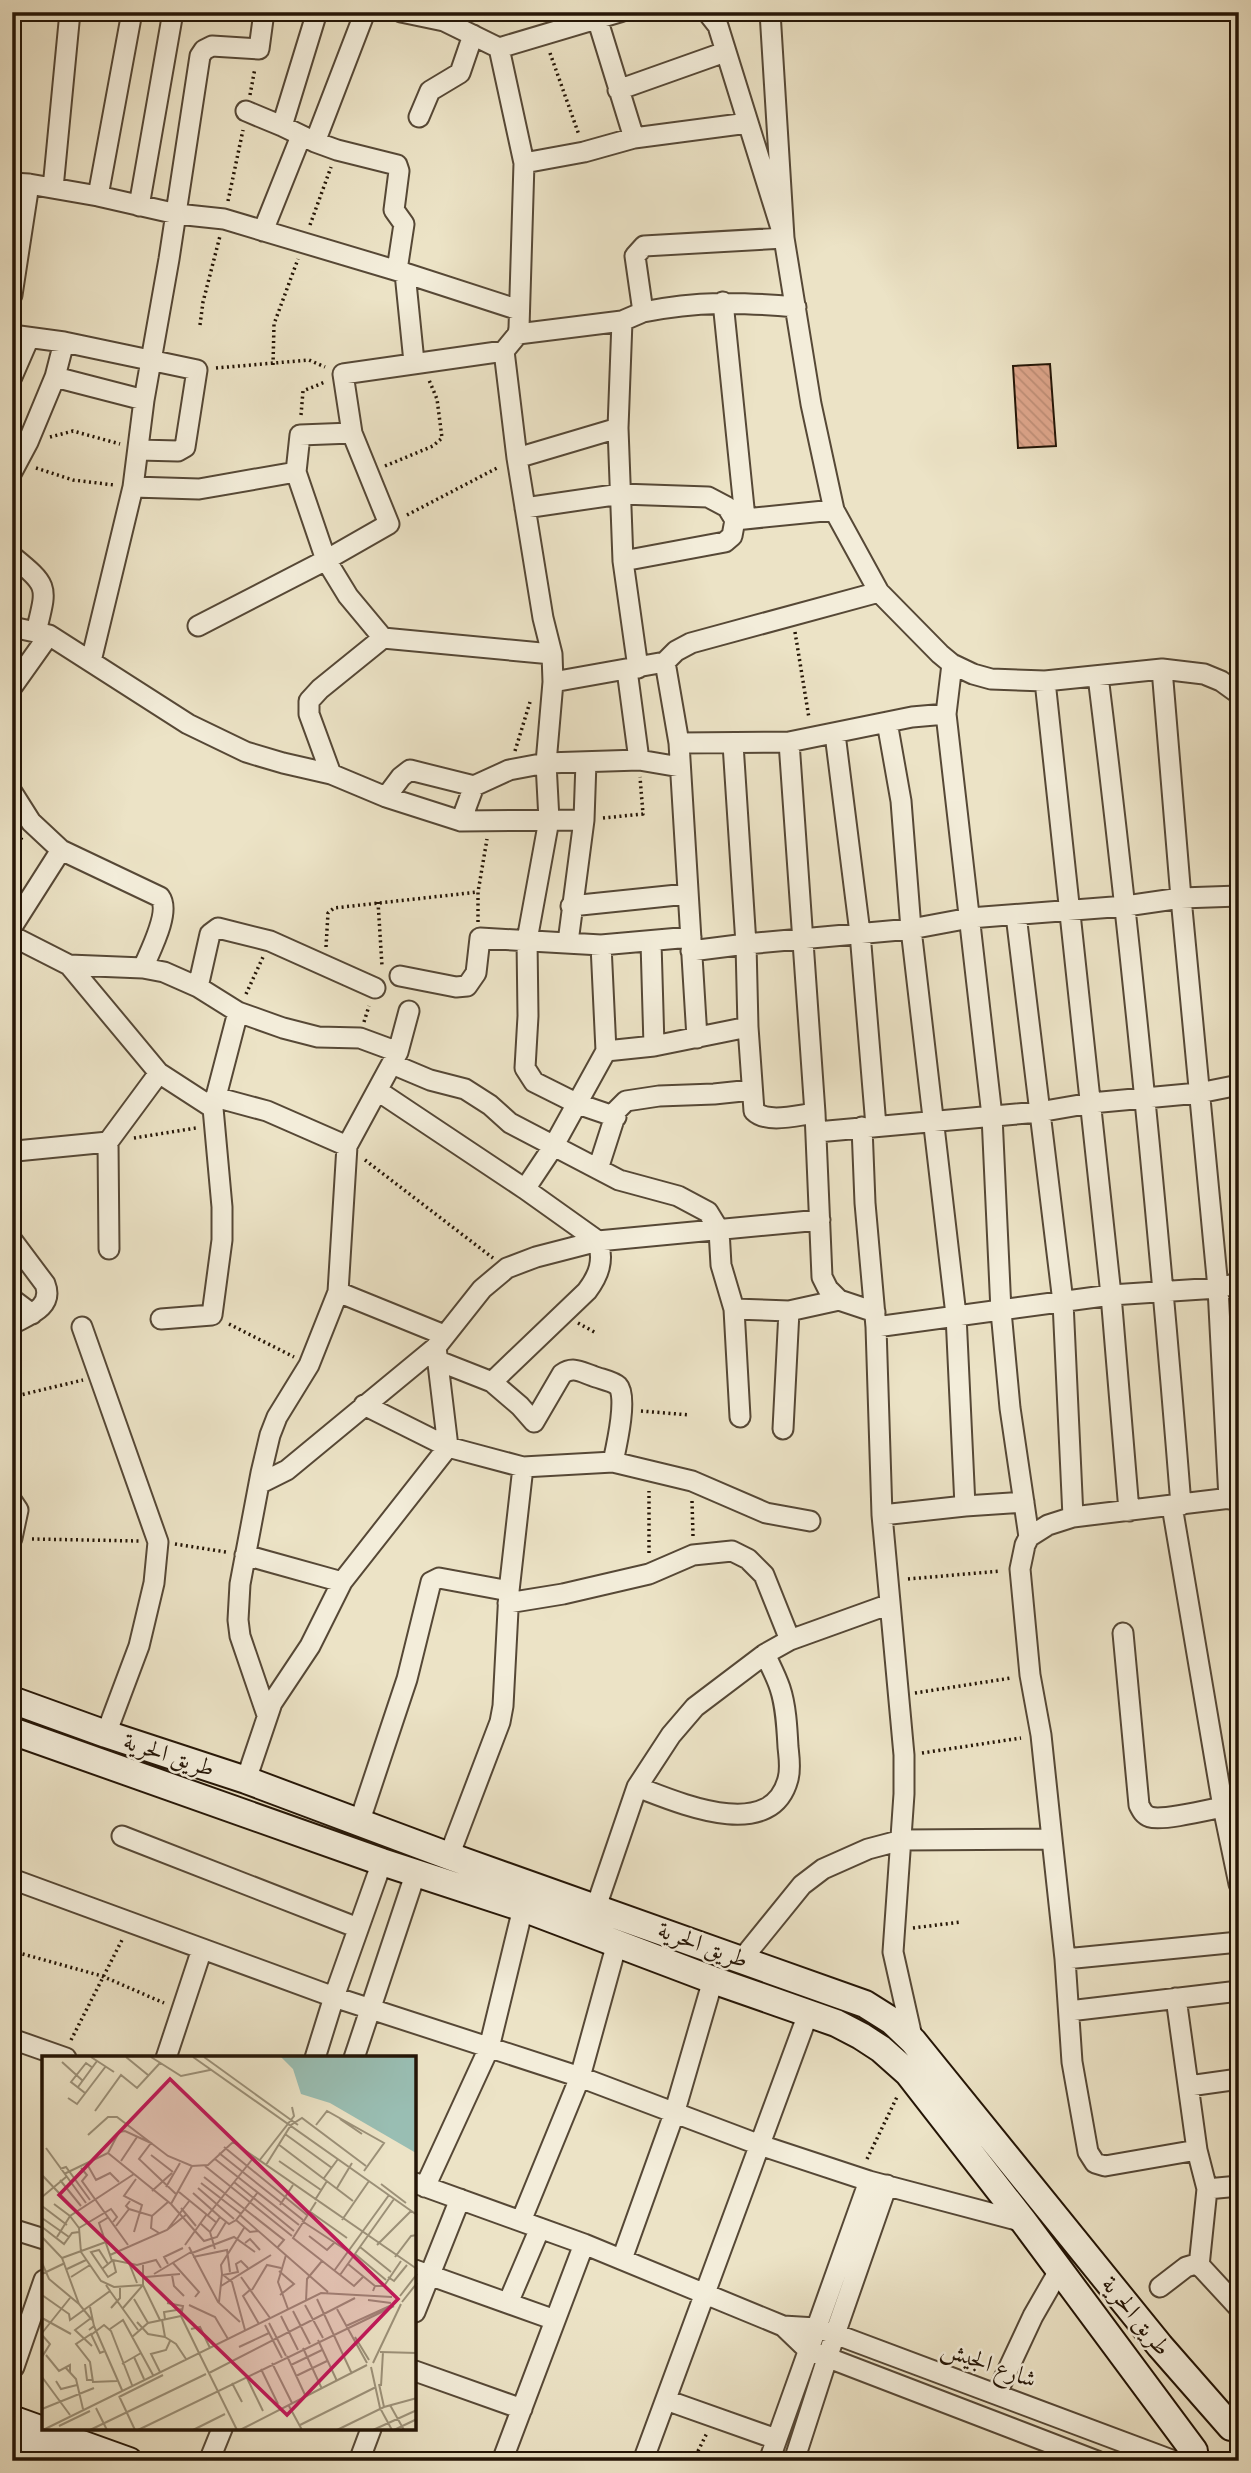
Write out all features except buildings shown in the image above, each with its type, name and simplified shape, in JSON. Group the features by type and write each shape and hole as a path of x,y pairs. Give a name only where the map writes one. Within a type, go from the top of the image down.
{"main road":[{"name":"طريق الحرية","path":"12,1700 246,1780 449,1856 865,2004 892,2021 913,2041 1160,2346 1235,2427"},
{"name":"طريق الحرية","path":"12,1731 382,1862 523,1908 836,2023 861,2036 881,2049 908,2073 1024,2222 1060,2269 1186,2457"},
{"path":"1186,2457 1206,2435 1218,2429 1235,2427"},
{"path":"39,2446 90,2438 129,2461"}],"street":[{"path":"52,188 70,12"},
{"path":"97,195 132,12"},
{"path":"139,206 173,12"},
{"path":"91,661 133,487 150,359 177,214 200,56 212,46 259,49 264,12"},
{"path":"282,126 317,12"},
{"path":"263,231 365,12"},
{"path":"401,12 444,20 499,48 620,12"},
{"path":"707,12 718,26 784,238"},
{"path":"770,12 784,238 811,404 834,510 879,592 952,664 973,674 991,679 1045,681 1162,669 1204,674 1221,681 1239,694"},
{"path":"597,18 634,138"},
{"path":"419,117 430,91 460,73 473,35"},
{"path":"198,626 389,524 352,433 343,374 504,351 518,334 524,163 499,48"},
{"path":"618,90 725,52"},
{"path":"246,111 337,150 397,165 399,171 394,211 404,224 401,271 419,362"},
{"path":"524,163 584,152 634,138 748,123"},
{"path":"12,295 21,184 97,195 177,214 224,219 401,271 519,310"},
{"path":"643,312 635,259 644,246 784,238"},
{"path":"518,334 622,321 643,312 687,304 723,302 796,307"},
{"path":"623,561 725,542 732,536 740,519 723,302"},
{"path":"622,321 618,428 623,561 639,760"},
{"path":"12,377 21,336 64,342 197,370 185,447 178,451 139,450"},
{"path":"19,453 55,377 64,342"},
{"path":"504,351 517,458 543,618 552,654 554,682 546,763 549,820 527,940 528,1016 525,1068 534,1082 578,1104 616,1117"},
{"path":"55,377 144,400"},
{"path":"517,458 618,428"},
{"path":"352,433 300,435 296,471 326,560 348,596 383,638"},
{"path":"133,487 200,489 296,471"},
{"path":"525,508 621,494 708,497 727,507 740,519 834,510"},
{"path":"12,556 40,579 44,599 42,633 12,687"},
{"path":"554,682 665,662 676,651 691,643 879,592"},
{"path":"12,627 42,633 218,740 283,763 331,774 386,797 461,821 584,820"},
{"path":"331,774 309,714 309,701 383,638 552,654"},
{"path":"665,662 679,743 697,1038"},
{"path":"952,664 946,714 992,1116 1001,1311 1010,1408 1029,1537"},
{"path":"1162,669 1218,1288 1234,1498 1073,1517 1048,1525 1029,1537 1020,1569 1030,1675 1041,1735 1065,1959 1072,2062 1090,2158 1105,2166 1197,2150"},
{"path":"1098,676 1126,906 1164,1292 1177,1506 1223,1807 1239,1884"},
{"path":"1045,681 1111,1296 1129,1511"},
{"path":"679,743 789,742 912,717 946,714"},
{"path":"887,722 900,791 911,929 956,1315 965,1506"},
{"path":"835,734 860,933 869,1127 865,1203 876,1320 882,1515 904,1755 902,1840 893,1952 913,2041"},
{"path":"789,742 816,1123 820,1271 828,1289 839,1300 876,1320 1001,1311 1111,1296 1218,1288 1239,1283"},
{"path":"733,744 753,1108 761,1117 869,1127 1039,1112 1091,1103 1199,1093 1239,1085"},
{"path":"386,797 410,770 474,786 509,770 546,763 639,760 680,767"},
{"path":"568,942 584,820 586,762"},
{"path":"461,821 474,786"},
{"path":"12,792 31,822 61,850 160,897 165,906 143,968"},
{"path":"12,927 61,850"},
{"path":"571,906 687,894"},
{"path":"198,987 210,934 221,928 270,941 325,966 386,979 456,987 467,986 476,973 480,938 601,945 651,942 746,943 911,929 970,918 1069,912 1181,898 1239,896"},
{"path":"1016,915 1063,1302 1073,1517"},
{"path":"12,936 69,965 159,1073 214,1110 267,1111 347,1146"},
{"path":"651,942 654,1046"},
{"path":"525,1189 554,1147 606,1051 601,945"},
{"path":"69,965 143,968 164,972 198,987 237,1012 301,1034 360,1038 430,1080 466,1089 510,1123 619,1180 688,1200 708,1212 719,1230 721,1265 734,1309 740,1417"},
{"path":"267,1715 239,1628 240,1584 265,1451 277,1417 309,1365 338,1292 347,1146 395,1058 408,1011"},
{"path":"161,1319 212,1315 222,1240 222,1196 214,1110 237,1012"},
{"path":"606,1051 654,1046 748,1027"},
{"path":"109,1249 108,1142 159,1073"},
{"path":"598,1169 622,1104 632,1100 752,1090"},
{"path":"378,1091 598,1241 601,1265 591,1286 492,1382"},
{"path":"16,1151 108,1142"},
{"path":"259,1484 287,1470 439,1347 469,1302 507,1268 536,1257 598,1241 820,1220"},
{"path":"12,1240 48,1291 44,1304 32,1314 12,1324"},
{"path":"338,1292 439,1347 492,1382 534,1422 562,1374 572,1369 616,1384 621,1391 622,1410 613,1462"},
{"path":"12,1299 32,1314"},
{"path":"734,1309 789,1311 839,1300"},
{"path":"783,1429 789,1311"},
{"path":"82,1327 158,1542 154,1583 139,1646 106,1734"},
{"path":"246,1780 272,1703 310,1646 342,1582 448,1447 439,1347"},
{"path":"364,1405 448,1447 523,1467 613,1462 692,1481 759,1510 810,1521"},
{"path":"449,1856 503,1706 509,1597 523,1467"},
{"path":"12,1501 18,1510 19,1539"},
{"path":"882,1515 1024,1502"},
{"path":"359,1823 410,1670 431,1582 439,1577 509,1597 563,1594 649,1574 693,1555 732,1551 756,1564 764,1575 790,1640"},
{"path":"246,1556 342,1582"},
{"path":"596,1907 637,1787 671,1734 695,1707 765,1654 790,1640 890,1604"},
{"path":"1123,1633 1142,1811 1156,1818 1223,1807"},
{"path":"637,1787 695,1810 729,1814 756,1812 772,1805 785,1787 790,1769 780,1689 765,1654"},
{"path":"122,1836 358,1928"},
{"path":"742,1959 802,1885 823,1869 868,1849 902,1840 1052,1839"},
{"path":"316,2056 382,1862"},
{"path":"355,2056 416,1872"},
{"path":"12,1879 334,1997 580,2077 760,2145 871,2181 1024,2222"},
{"path":"420,2185 489,2048 523,1908"},
{"path":"1065,1959 1239,1942"},
{"path":"521,2221 580,2077 617,1943"},
{"path":"167,2056 202,1949"},
{"path":"622,2259 674,2114 713,1980"},
{"path":"1069,2011 1239,1991"},
{"path":"1176,1998 1197,2150 1207,2189 1199,2266"},
{"path":"643,2461 808,2014"},
{"path":"12,2039 59,2056"},
{"path":"1189,2086 1239,2079"},
{"path":"794,2461 828,2358 826,2331 871,2181"},
{"name":"شارع الجيش","path":"420,2185 584,2244 783,2326 826,2331 1186,2457"},
{"path":"1207,2189 1239,2186"},
{"path":"416,2306 422,2273 460,2199"},
{"path":"508,2303 540,2228"},
{"path":"12,2229 42,2238"},
{"path":"502,2461 584,2244"},
{"path":"1160,2287 1189,2265 1199,2266 1239,2308"},
{"path":"997,2393 1060,2269"},
{"path":"422,2273 555,2320"},
{"path":"14,2367 42,2286"},
{"name":"شارع الجيش","path":"783,2326 808,2350 1097,2461"},
{"path":"769,2461 808,2350 826,2331"},
{"path":"416,2371 522,2409"},
{"path":"666,2400 776,2440"},
{"path":"209,2461 221,2431"},
{"path":"359,2461 370,2431"}],"path":[{"path":"543,35 574,115 584,152"},
{"path":"200,325 259,49"},
{"path":"273,365 274,324 337,150"},
{"path":"197,370 309,360 343,374"},
{"path":"368,473 433,446 442,438 436,399 419,362"},
{"path":"300,435 303,391 343,374"},
{"path":"19,453 72,431 139,450"},
{"path":"19,453 73,480 133,487"},
{"path":"389,524 517,458"},
{"path":"793,616 812,737"},
{"path":"509,770 532,695 554,682"},
{"path":"584,820 643,814 639,760"},
{"path":"480,938 478,892 491,820"},
{"path":"325,966 330,910 378,902 478,892"},
{"path":"378,902 386,979"},
{"path":"237,1012 270,941"},
{"path":"108,1142 214,1110"},
{"path":"347,1146 507,1268"},
{"path":"212,1315 309,1365"},
{"path":"12,1397 98,1376"},
{"path":"622,1410 690,1415"},
{"path":"649,1471 649,1574"},
{"path":"692,1481 693,1555"},
{"path":"19,1539 158,1542 246,1556"},
{"path":"888,1581 1020,1569"},
{"path":"899,1696 1030,1675"},
{"path":"904,1755 1041,1735"},
{"path":"65,2056 102,1976 132,1921"},
{"path":"893,1931 961,1922"},
{"path":"12,1951 102,1976 182,2011"},
{"path":"871,2181 908,2073"},
{"path":"693,2461 716,2416"}]}
